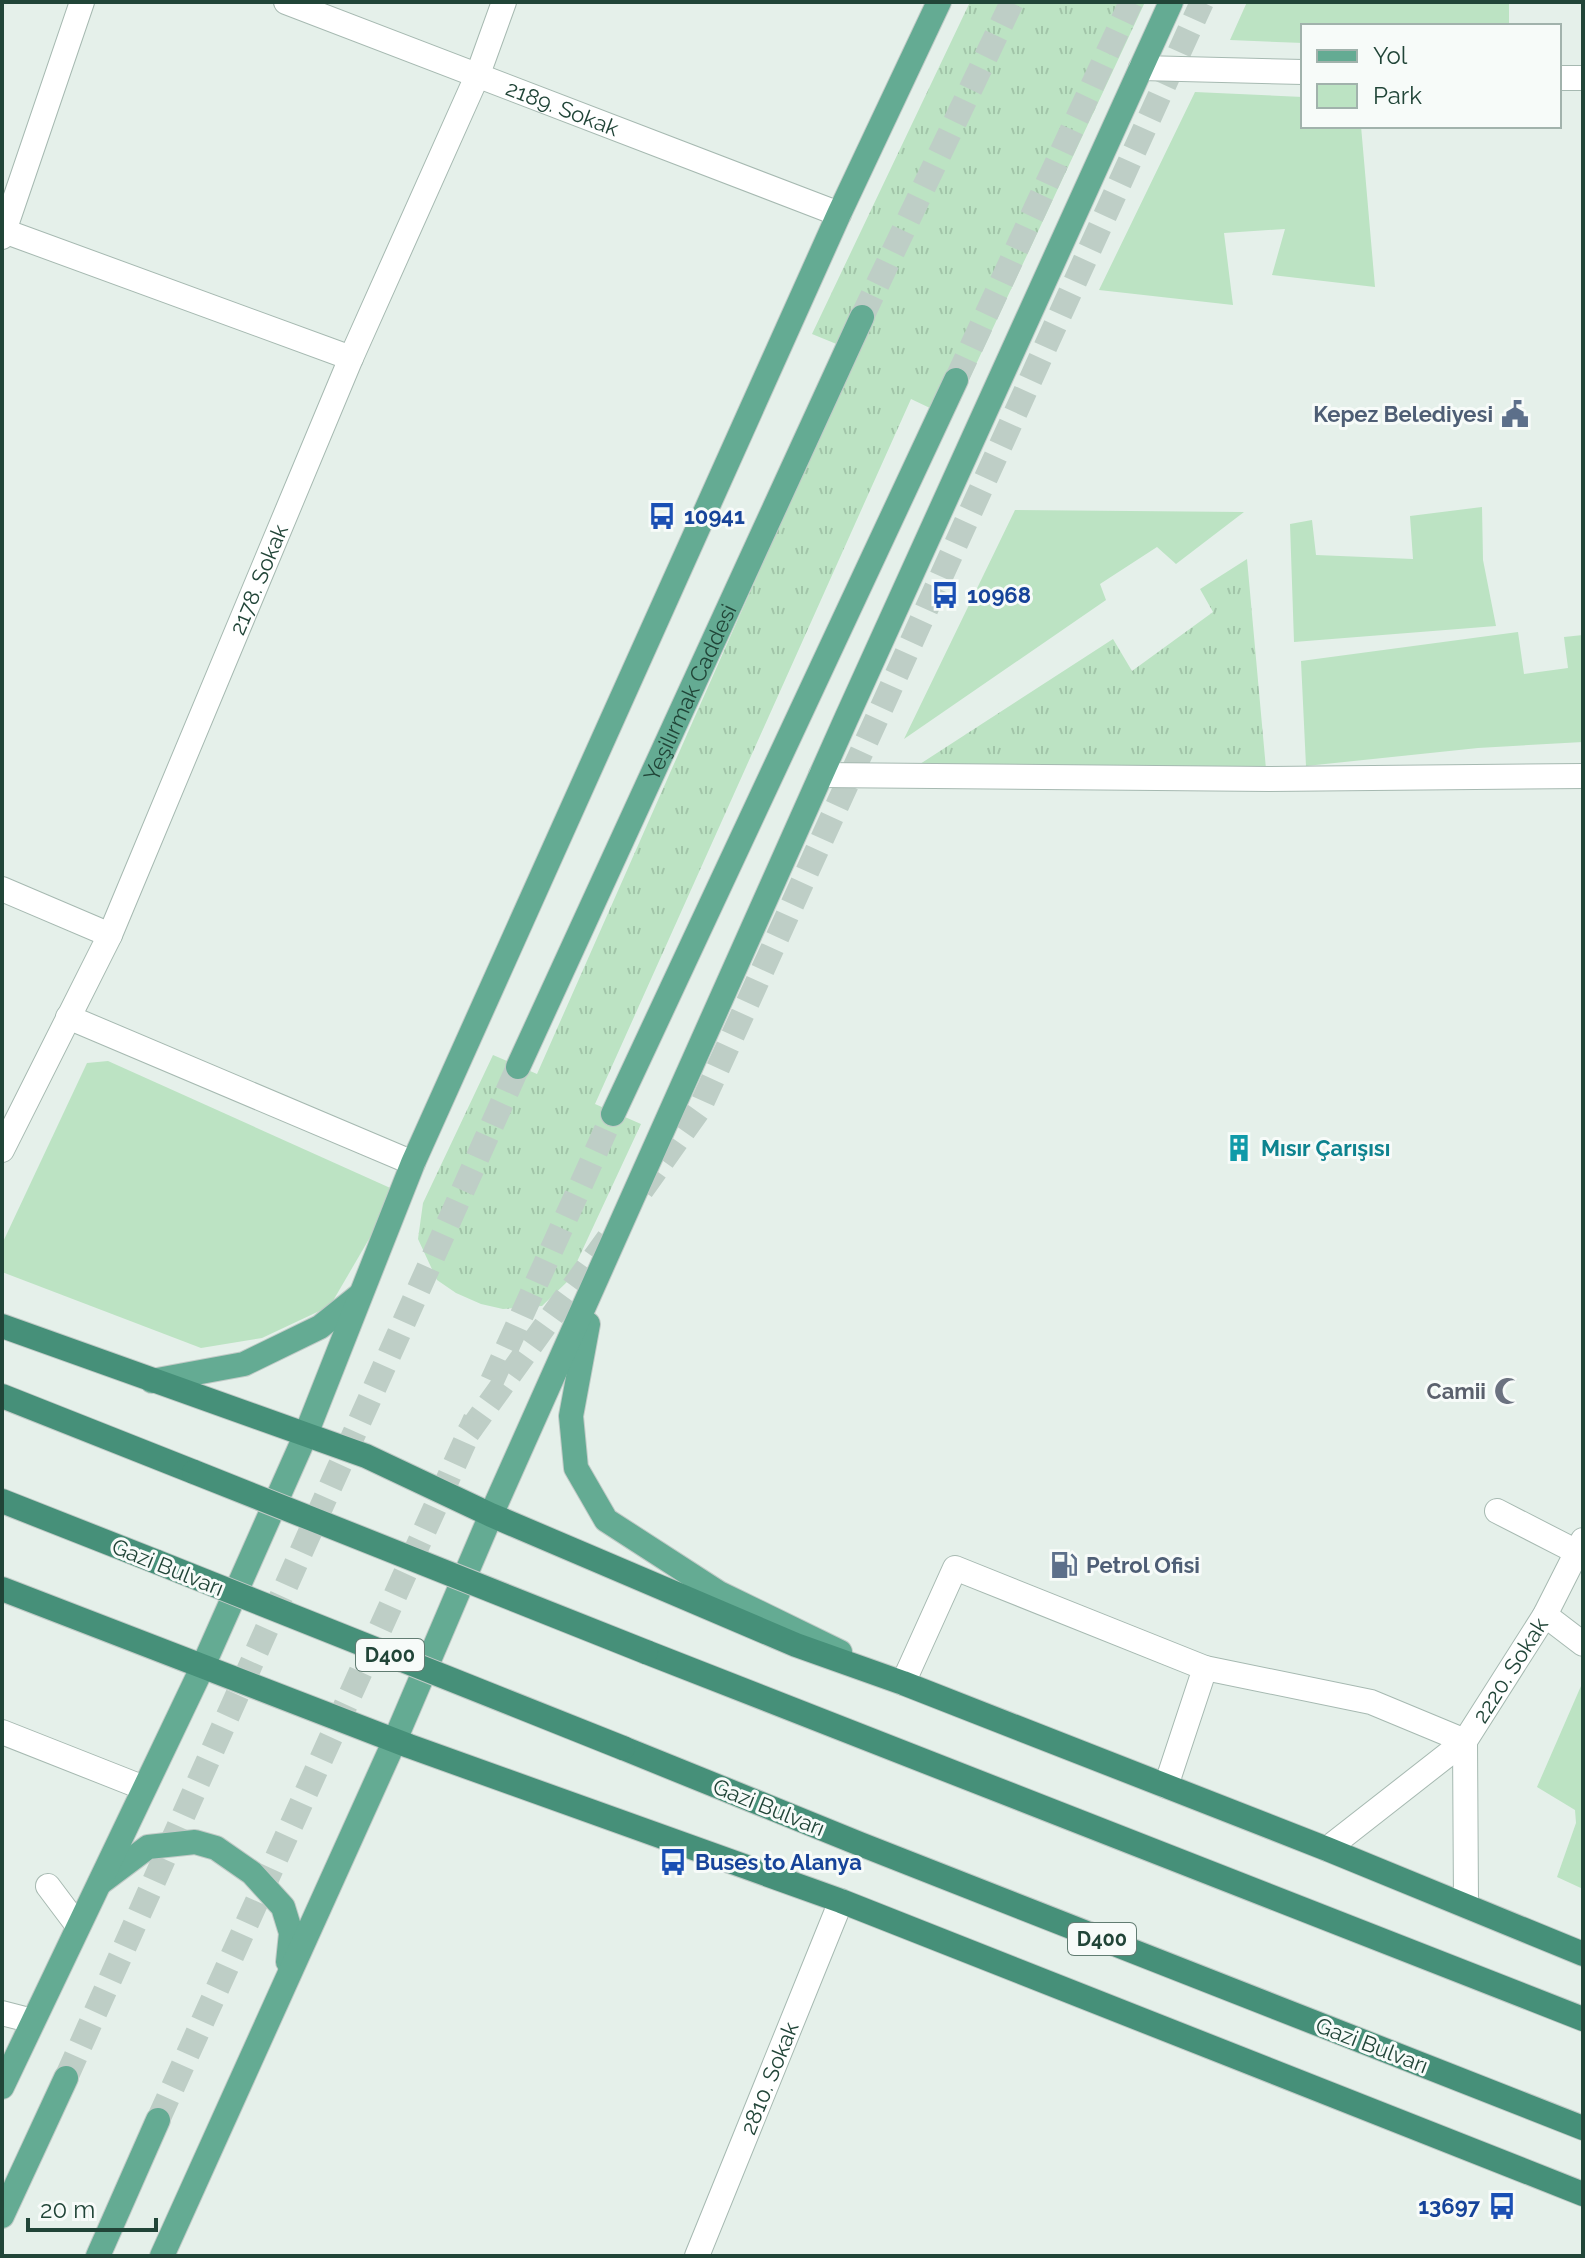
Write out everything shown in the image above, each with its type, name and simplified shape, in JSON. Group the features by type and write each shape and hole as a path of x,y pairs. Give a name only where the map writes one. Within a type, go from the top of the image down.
{"highway":[{"path":"2,1326 366,1456 491,1515 796,1645 903,1683 1466,1903 1583,1954"},
{"path":"2,1396 1583,2019"},
{"name":"Gazi Bulvarı","path":"2,1501 860,1844 1583,2128"},
{"path":"2,1589 395,1740 841,1901 1583,2194"}],"main road":[{"path":"2,2087 203,1666 306,1434 413,1163 839,214 939,2"},
{"path":"162,2256 395,1740 491,1515 821,775 1171,2"},
{"name":"Yeşilırmak Caddesi","path":"518,1067 862,317"},
{"path":"613,1114 956,380"},
{"path":"597,1278 571,1416 576,1468 606,1520 719,1593 903,1683"},
{"path":"152,1381 244,1364 320,1327 362,1293"},
{"path":"97,1885 148,1847 195,1842 216,1848 252,1873 283,1907 291,1933 286,1980"},
{"path":"2,2216 66,2078"},
{"path":"98,2256 158,2120"}],"street":[{"path":"82,2 3,234 351,358"},
{"name":"2189. Sokak","path":"286,2 839,214"},
{"name":"2178. Sokak","path":"2,1150 110,935 351,358 478,74 504,2"},
{"path":"1141,68 1301,72"},
{"path":"1561,78 1583,78"},
{"path":"821,775 1269,779 1583,776"},
{"path":"2,889 110,935"},
{"path":"68,1017 413,1163"},
{"path":"1497,1511 1580,1546"},
{"name":"2220. Sokak","path":"1466,1903 1465,1741 1545,1615 1580,1546"},
{"path":"903,1683 955,1568 1205,1668 1371,1702 1465,1741 1327,1849"},
{"path":"1545,1615 1583,1644"},
{"path":"1166,1786 1205,1668"},
{"path":"2,1732 144,1788"},
{"path":"48,1886 78,1926"},
{"name":"2810. Sokak","path":"697,2256 841,1901"},
{"path":"2,2013 33,2021"}],"green space":[{"path":"970,2 1145,2 951,418 911,399 595,1104 641,1124 568,1281 542,1306 503,1309 481,1304 437,1280 418,1239 423,1203 493,1055 537,1074 856,352 812,334"},
{"path":"1247,2 1509,2 1509,24 1301,24 1301,43 1230,40"},
{"path":"1195,92 1301,97 1301,128 1361,128 1375,287 1272,275 1285,229 1224,233 1233,305 1099,290"},
{"path":"1482,507 1483,560 1496,626 1294,642 1290,524 1312,520 1316,555 1413,559 1410,516"},
{"path":"1015,510 1244,512 1176,564 1157,547 1100,584 1106,600 904,739"},
{"path":"1247,559 1266,769 903,775 1113,639 1132,671 1213,612 1200,589"},
{"path":"1518,632 1524,674 1568,668 1564,637 1583,635 1583,742 1478,748 1306,766 1301,661"},
{"path":"108,1061 397,1191 330,1306 262,1338 201,1348 2,1272 2,1244 87,1063"},
{"path":"1581,1686 1583,1889 1557,1877 1576,1823 1575,1810 1537,1787"}],"tunnel":[{"path":"862,317 1012,2"},
{"path":"956,380 1131,2"},
{"path":"642,1190 699,1110 1202,2"},
{"path":"66,2078 518,1067"},
{"path":"492,1381 613,1114"},
{"path":"468,1433 609,1237"},
{"path":"158,2120 475,1419"}],"place":[{"name":"Kepez Belediyesi","path":"1515,414"},
{"name":"10941","path":"662,516"},
{"name":"10968","path":"945,595"},
{"name":"Mısır Çarışısı","path":"1239,1148"},
{"name":"Camii","path":"1508,1391"},
{"name":"Petrol Ofisi","path":"1064,1565"},
{"name":"Buses to Alanya","path":"673,1862"},
{"name":"13697","path":"1502,2206"}]}
